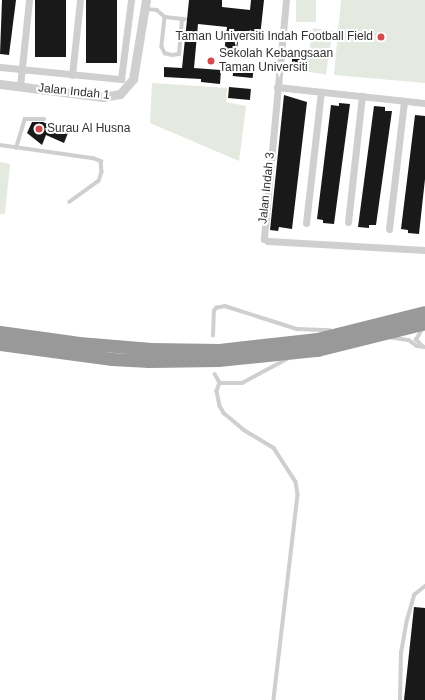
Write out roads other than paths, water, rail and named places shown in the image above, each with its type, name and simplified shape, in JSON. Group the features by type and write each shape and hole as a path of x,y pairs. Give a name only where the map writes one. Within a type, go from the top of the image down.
{"highway":[{"path":"0,332 116,346 219,350 296,342 352,331 425,312"},
{"path":"0,344 149,361 258,357 317,350 425,324"}],"street":[{"path":"20,86 29,0"},
{"path":"72,75 80,0"},
{"path":"0,67 119,80 123,76 131,0"},
{"name":"Jalan Indah 3","path":"286,0 264,239 268,241 425,250"},
{"name":"Jalan Indah 1","path":"0,84 104,97 120,94 133,79 146,5"},
{"path":"277,87 425,103"},
{"path":"306,223 321,92"},
{"path":"348,222 362,96"},
{"path":"389,229 404,101"}],"lane":[{"path":"146,5 157,10 165,17 183,19 178,54 165,53 162,47 165,17"},
{"path":"16,148 25,119 44,119"},
{"path":"0,145 93,158 101,161 102,172 99,181 70,202"},
{"path":"213,336 214,311 216,308 225,306 298,329 352,331"},
{"path":"424,347 418,343 417,337 425,324"},
{"path":"380,335 410,340 424,347"},
{"path":"220,383 242,383 286,359 317,350"},
{"path":"215,374 220,383 218,396 224,413 244,430 274,448 296,482 298,495 274,700"},
{"path":"400,700 401,654 407,620 414,595 425,586"}],"place":[{"name":"Taman Universiti Indah Football Field","path":"381,37"},
{"name":"Sekolah Kebangsaan Taman Universiti","path":"211,61"},
{"name":"Surau Al Husna","path":"39,129"}]}
